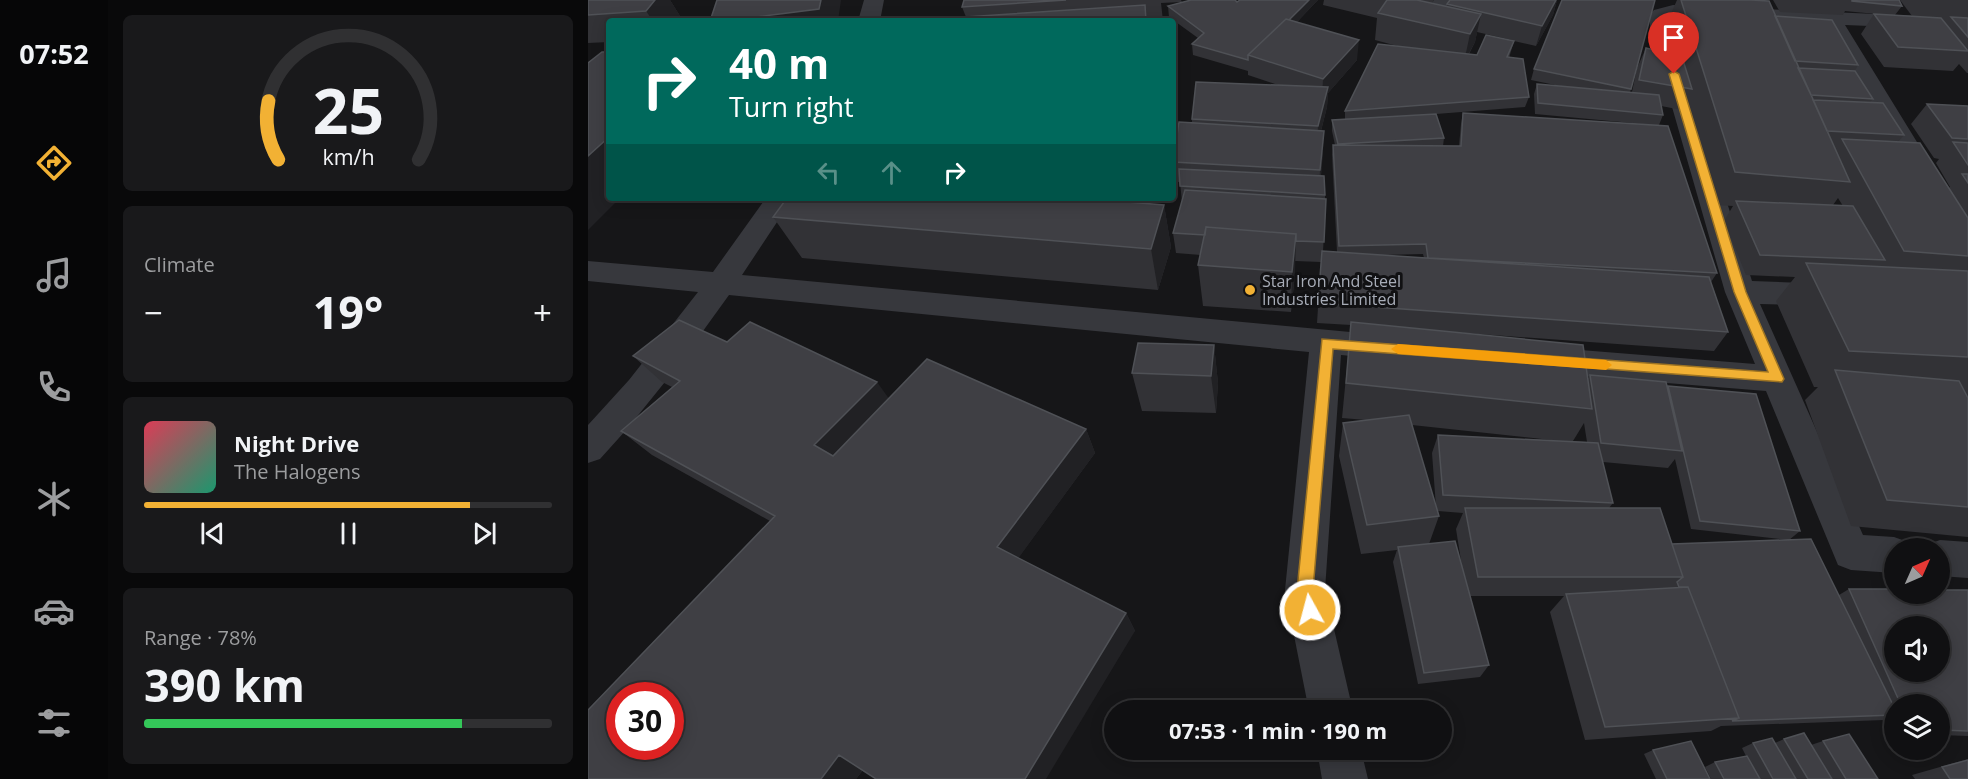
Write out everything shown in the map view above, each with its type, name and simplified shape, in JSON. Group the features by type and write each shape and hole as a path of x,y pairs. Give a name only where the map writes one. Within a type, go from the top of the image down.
{"street":[{"path":"870,18 874,0"},
{"path":"1428,22 1445,0"},
{"path":"1884,554 1851,552 1740,292 1661,30 1660,17 1661,14 1673,11 1968,24"},
{"path":"1829,17 1968,248"},
{"path":"588,448 623,411 721,285 778,201"},
{"path":"588,271 1421,351"},
{"path":"1740,292 1860,297"},
{"path":"1326,343 1305,590 1329,700"},
{"path":"1516,358 1777,379"},
{"path":"1950,559 1968,560"},
{"path":"1341,760 1345,779"}],"building":[{"path":"588,0 655,0 646,11 588,15"},
{"path":"717,0 821,0 819,9 748,18 711,18"},
{"path":"964,0 1066,0 962,7"},
{"path":"1191,0 1235,0 1237,2 1240,0 1309,0 1248,55 1248,60 1192,44 1204,33 1168,6"},
{"path":"1387,0 1417,0 1481,14 1470,34 1378,13"},
{"path":"1450,0 1556,0 1542,26 1447,4"},
{"path":"1562,0 1655,0 1631,89 1534,69"},
{"path":"1681,0 1769,1 1850,182 1735,172"},
{"path":"1899,0 1902,6 1852,1"},
{"path":"1145,5 1146,18 949,18"},
{"path":"1874,14 1941,18 1968,51 1898,47"},
{"path":"1775,16 1832,20 1858,65 1795,61"},
{"path":"1951,17 1968,18 1968,37"},
{"path":"1286,19 1359,40 1323,79 1248,55"},
{"path":"1486,35 1514,41 1507,57 1523,59 1529,97 1345,111 1378,44 1477,55"},
{"path":"1646,48 1682,57 1692,89 1639,80"},
{"path":"602,52 606,52 606,140 588,156 588,63"},
{"path":"1798,68 1855,71 1873,99 1811,95"},
{"path":"1196,82 1328,87 1318,126 1192,119"},
{"path":"1537,84 1659,95 1663,115 1538,103"},
{"path":"1813,100 1883,103 1904,135 1827,131"},
{"path":"1927,104 1968,106 1968,139 1952,138"},
{"path":"1463,113 1668,126 1717,273 1428,258 1426,244 1339,246 1333,145 1461,146"},
{"path":"1436,114 1444,138 1338,144 1332,120"},
{"path":"1179,122 1324,131 1320,170 1176,162"},
{"path":"1842,139 1920,143 1968,218 1968,256 1904,251"},
{"path":"1953,142 1968,143 1968,165"},
{"path":"1179,169 1324,176 1325,195 1180,186"},
{"path":"1962,174 1968,174 1968,183"},
{"path":"1185,190 1326,199 1324,242 1296,241 1296,234 1206,227 1205,235 1173,233"},
{"path":"785,201 1115,201 1164,205 1151,249 773,217"},
{"path":"1736,201 1853,206 1885,260 1760,255"},
{"path":"1206,227 1296,234 1292,272 1198,265"},
{"path":"1322,251 1709,277 1728,332 1318,303"},
{"path":"1806,263 1968,271 1968,357 1849,351"},
{"path":"679,320 727,342 750,322 877,382 814,445 833,456 927,359 1086,429 997,547 1126,613 1025,779 876,779 839,755 821,779 588,779 588,710 606,691 606,760 684,760 684,682 615,682 775,516 621,431 680,381 633,356"},
{"path":"1351,322 1583,345 1592,409 1346,383"},
{"path":"1138,343 1214,345 1211,376 1132,373"},
{"path":"1835,370 1959,381 1968,398 1968,507 1887,500"},
{"path":"1590,375 1666,382 1682,451 1601,443"},
{"path":"1668,386 1756,394 1800,531 1700,521"},
{"path":"1409,415 1439,516 1367,525 1343,423"},
{"path":"1438,435 1598,443 1613,503 1443,495"},
{"path":"1465,508 1660,508 1683,577 1478,577"},
{"path":"1811,539 1888,694 1884,694 1884,715 1732,721 1739,718 1688,587 1679,587 1677,582 1683,577 1672,544"},
{"path":"1455,541 1489,665 1424,673 1398,547"},
{"path":"1688,587 1739,718 1605,727 1566,594"},
{"path":"1849,589 1884,589 1884,604 1950,604 1950,590 1968,590 1968,731 1950,730 1950,694 1896,694 1891,682 1950,682 1950,616 1884,616 1884,667"},
{"path":"1804,733 1832,779 1808,779 1784,739"},
{"path":"1849,734 1878,779 1846,779 1823,741"},
{"path":"1772,738 1796,779 1773,779 1753,743"},
{"path":"1691,741 1710,779 1667,779 1653,750"},
{"path":"1747,756 1760,779 1724,779 1715,762"},
{"path":"1968,760 1968,779 1950,779 1942,767"}],"slow traffic":[{"path":"1398,349 1606,365"}],"place":[{"name":"Star Iron And Steel Industries Limited","path":"1250,290"}],"route":[{"path":"1310,610 1305,590 1326,343 1777,379 1740,292 1674,74"}]}
